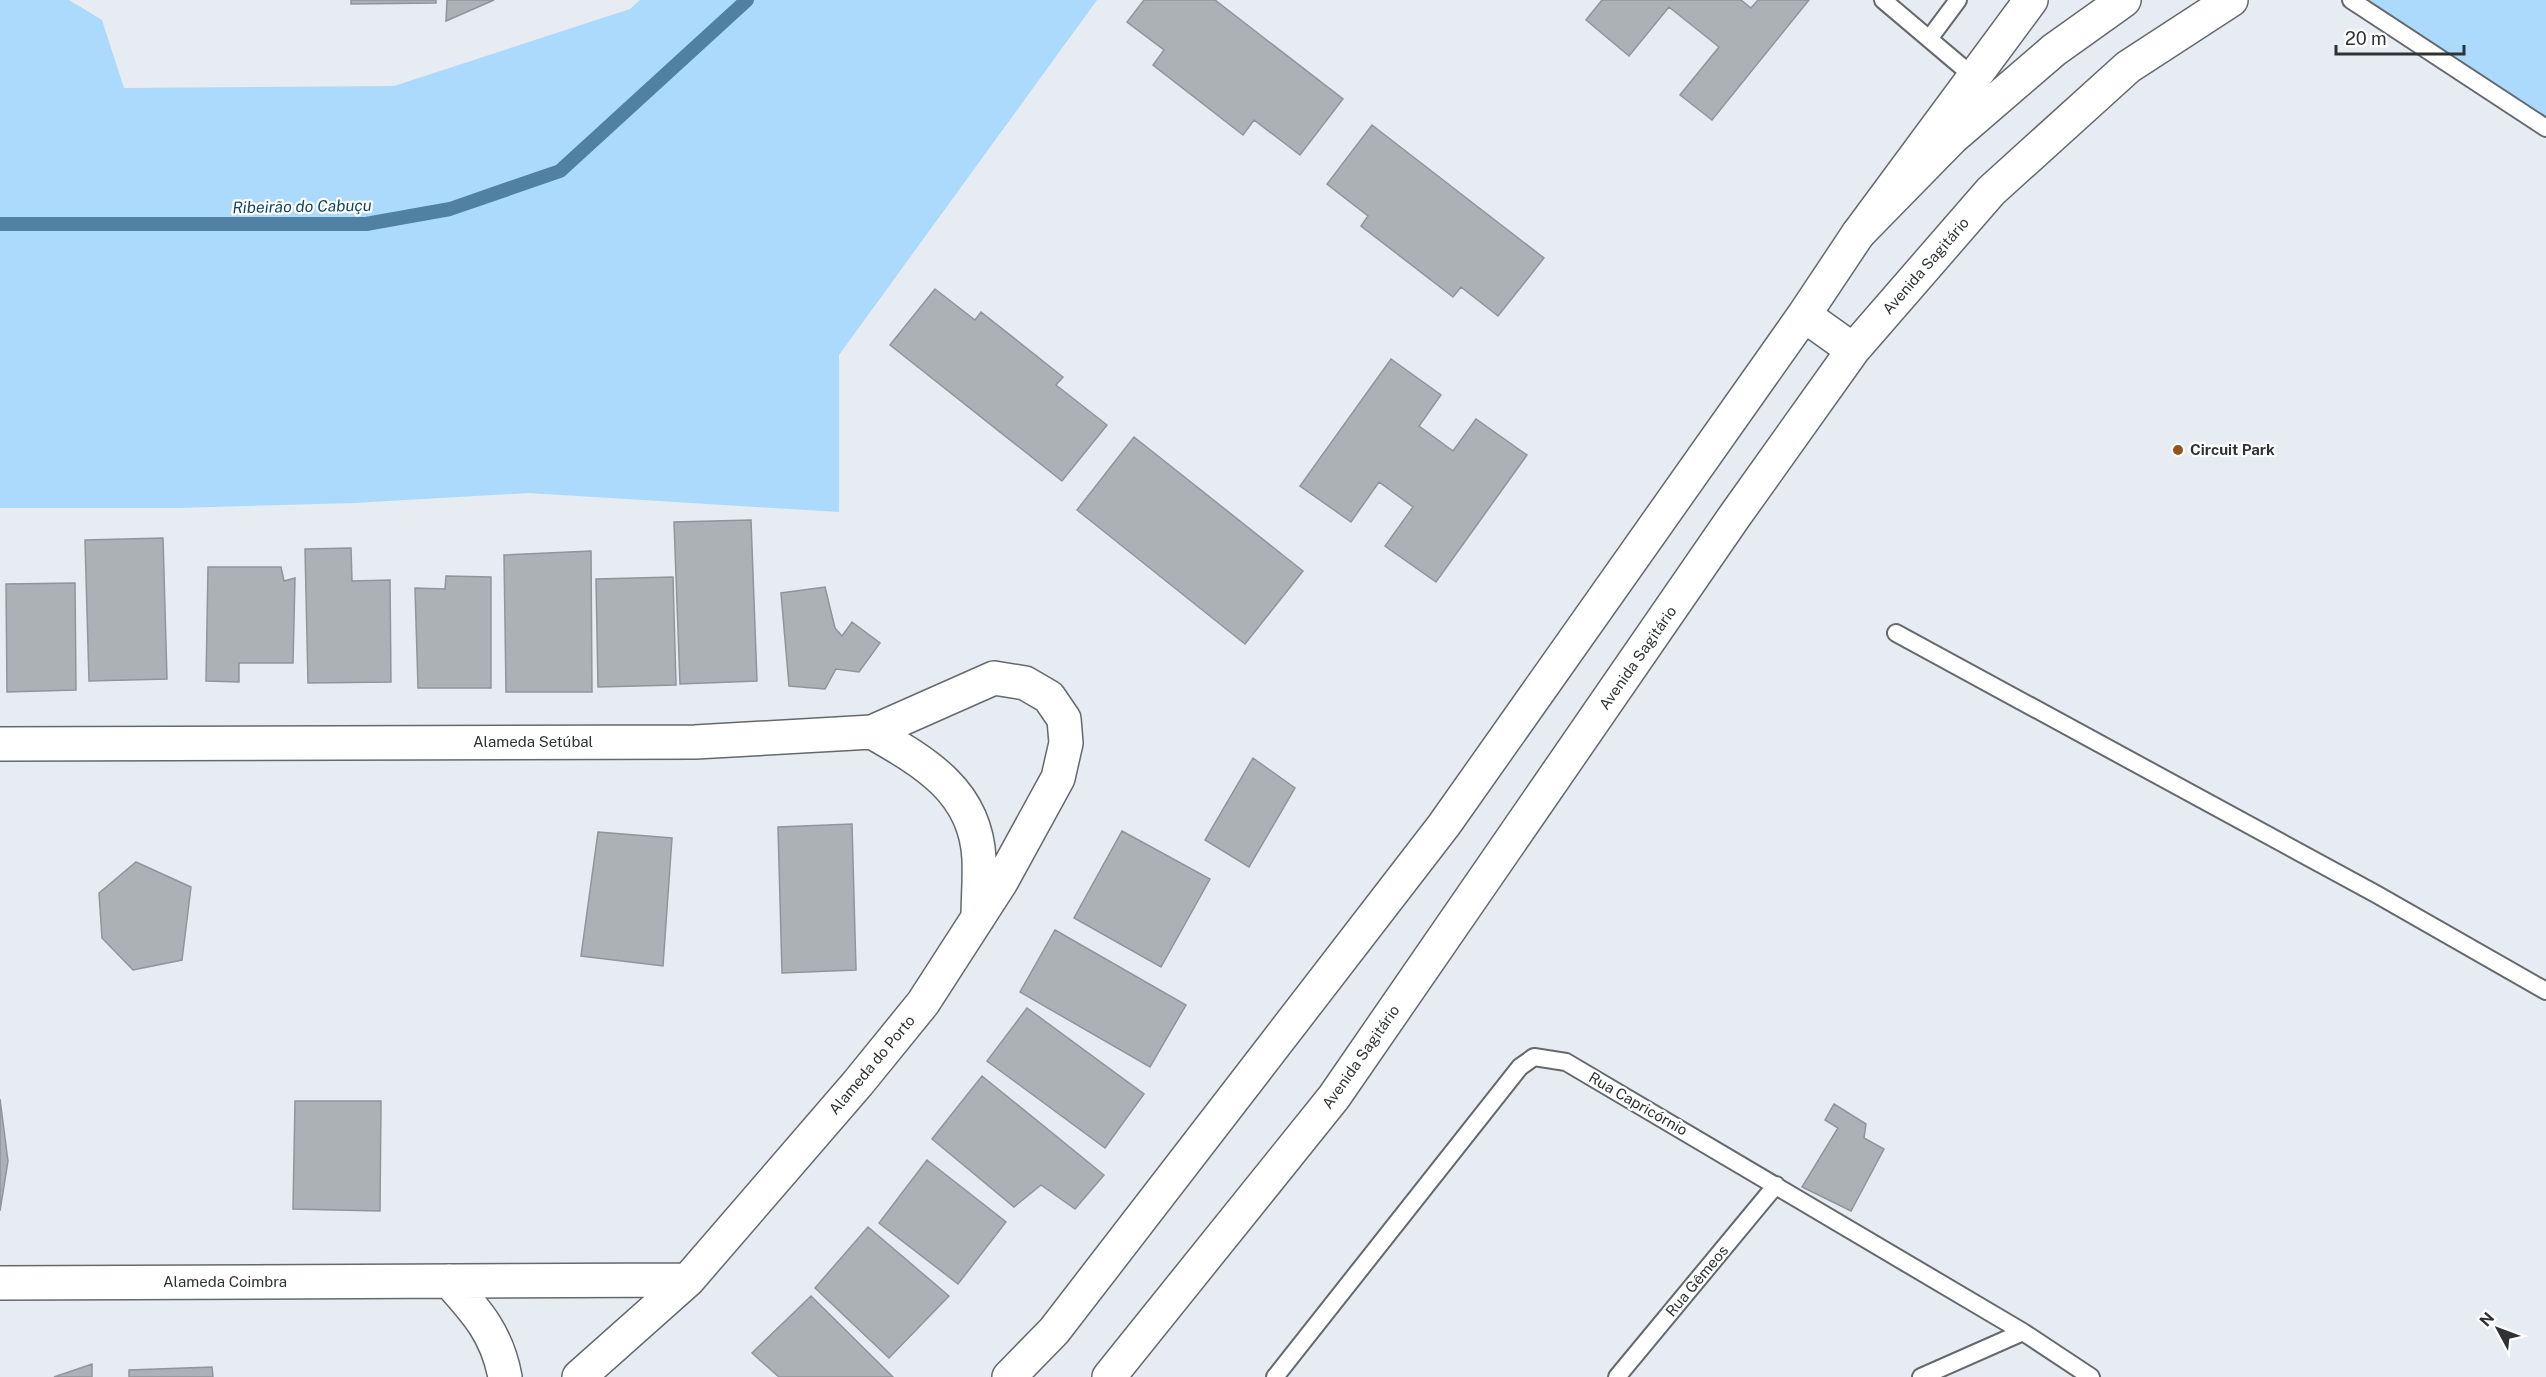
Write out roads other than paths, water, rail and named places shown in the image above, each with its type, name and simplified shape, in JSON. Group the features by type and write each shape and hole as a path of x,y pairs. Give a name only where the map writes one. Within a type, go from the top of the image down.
{"street":[{"path":"1009,1377 1054,1331 1444,825 1804,315 1858,234 2031,0"},
{"path":"1858,234 1953,137 2054,50 2124,0"},
{"name":"Avenida Sagitário","path":"1108,1377 1334,1097 1734,517 1853,350 1991,191 2128,67 2231,0"},
{"path":"1804,315 1853,350"},
{"name":"Alameda Setúbal","path":"0,744 695,742 872,732 994,678 1025,683 1049,697"},
{"name":"Alameda do Porto","path":"579,1377 688,1280 916,1012 1001,882 1058,777 1066,743 1064,719 1049,697"},
{"path":"872,732 909,754 950,784 971,820 979,856 978,918"},
{"name":"Alameda Coimbra","path":"0,1283 688,1280"},
{"path":"449,1281 482,1317 502,1361 505,1377"}],"lane":[{"path":"1882,0 1974,77"},
{"path":"1929,39 1958,0"},
{"path":"2351,0 2546,128"},
{"path":"1896,633 2376,894 2546,991"},
{"name":"Rua Capricórnio","path":"1275,1377 1520,1067 1534,1057 1566,1062 2023,1332 2091,1377"},
{"name":"Rua Gêmeos","path":"1617,1377 1776,1185"},
{"path":"1920,1377 2023,1332"}],"waterway":[{"name":"Ribeirão do Cabuçu","path":"0,224 366,224 450,209 560,171 747,0"}],"place":[{"name":"Circuit Park","path":"2178,450"}]}
